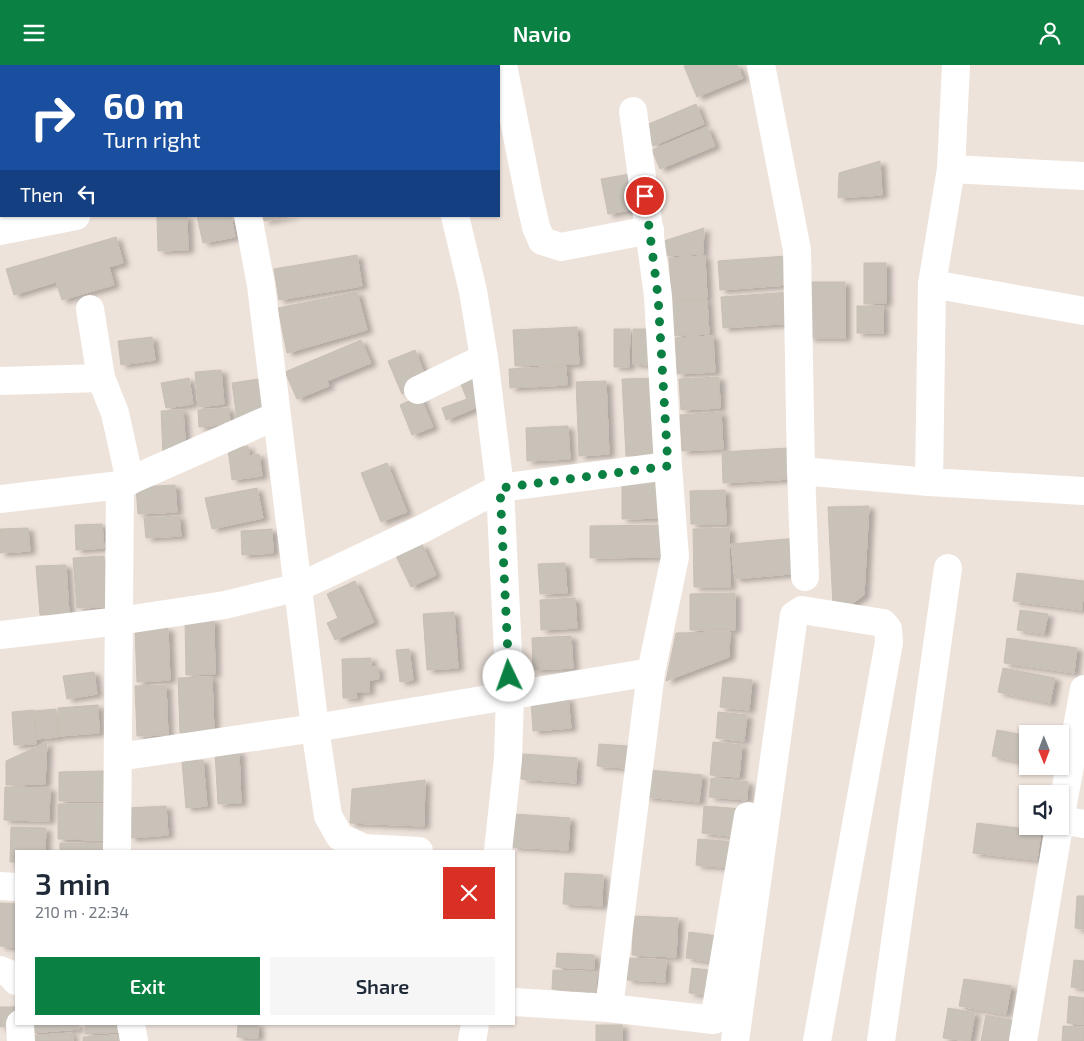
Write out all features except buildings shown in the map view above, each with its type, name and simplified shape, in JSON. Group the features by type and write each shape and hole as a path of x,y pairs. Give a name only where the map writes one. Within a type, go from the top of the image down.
{"street":[{"path":"503,65 529,197 536,227 542,241 561,247 650,230"},
{"path":"761,65 797,250 805,577"},
{"path":"929,482 932,284 951,169 956,65"},
{"path":"609,1008 650,672 675,557 658,296 633,111"},
{"path":"951,169 1084,176"},
{"path":"0,231 71,217"},
{"path":"248,217 261,285 315,728 328,816 340,837 364,848 401,850"},
{"path":"455,217 473,291 484,358 500,488 510,695 508,758 498,850"},
{"path":"932,284 1084,311"},
{"path":"90,309 101,378 115,413 124,483 119,621 117,850"},
{"path":"418,390 484,358"},
{"path":"0,381 101,378"},
{"path":"0,499 124,483 276,417"},
{"path":"0,635 119,621 225,605 299,587 424,528 500,488 668,466"},
{"path":"802,471 929,482 1084,491"},
{"path":"881,1041 948,568"},
{"path":"735,1041 794,615 802,610 883,623 888,629 889,642 817,1041"},
{"path":"118,757 315,728 650,672"},
{"path":"515,1002 609,1008 714,1020 770,684"},
{"path":"1066,785 1084,689"},
{"path":"1069,822 1084,824"},
{"path":"1024,1041 1058,835"},
{"path":"0,886 15,887"},
{"path":"0,970 10,974 15,980"},
{"path":"20,1025 21,1041"},
{"path":"131,1025 134,1041"},
{"path":"472,1041 475,1025"}],"route":[{"path":"509,676 500,488 668,466 658,296 645,196"}]}
